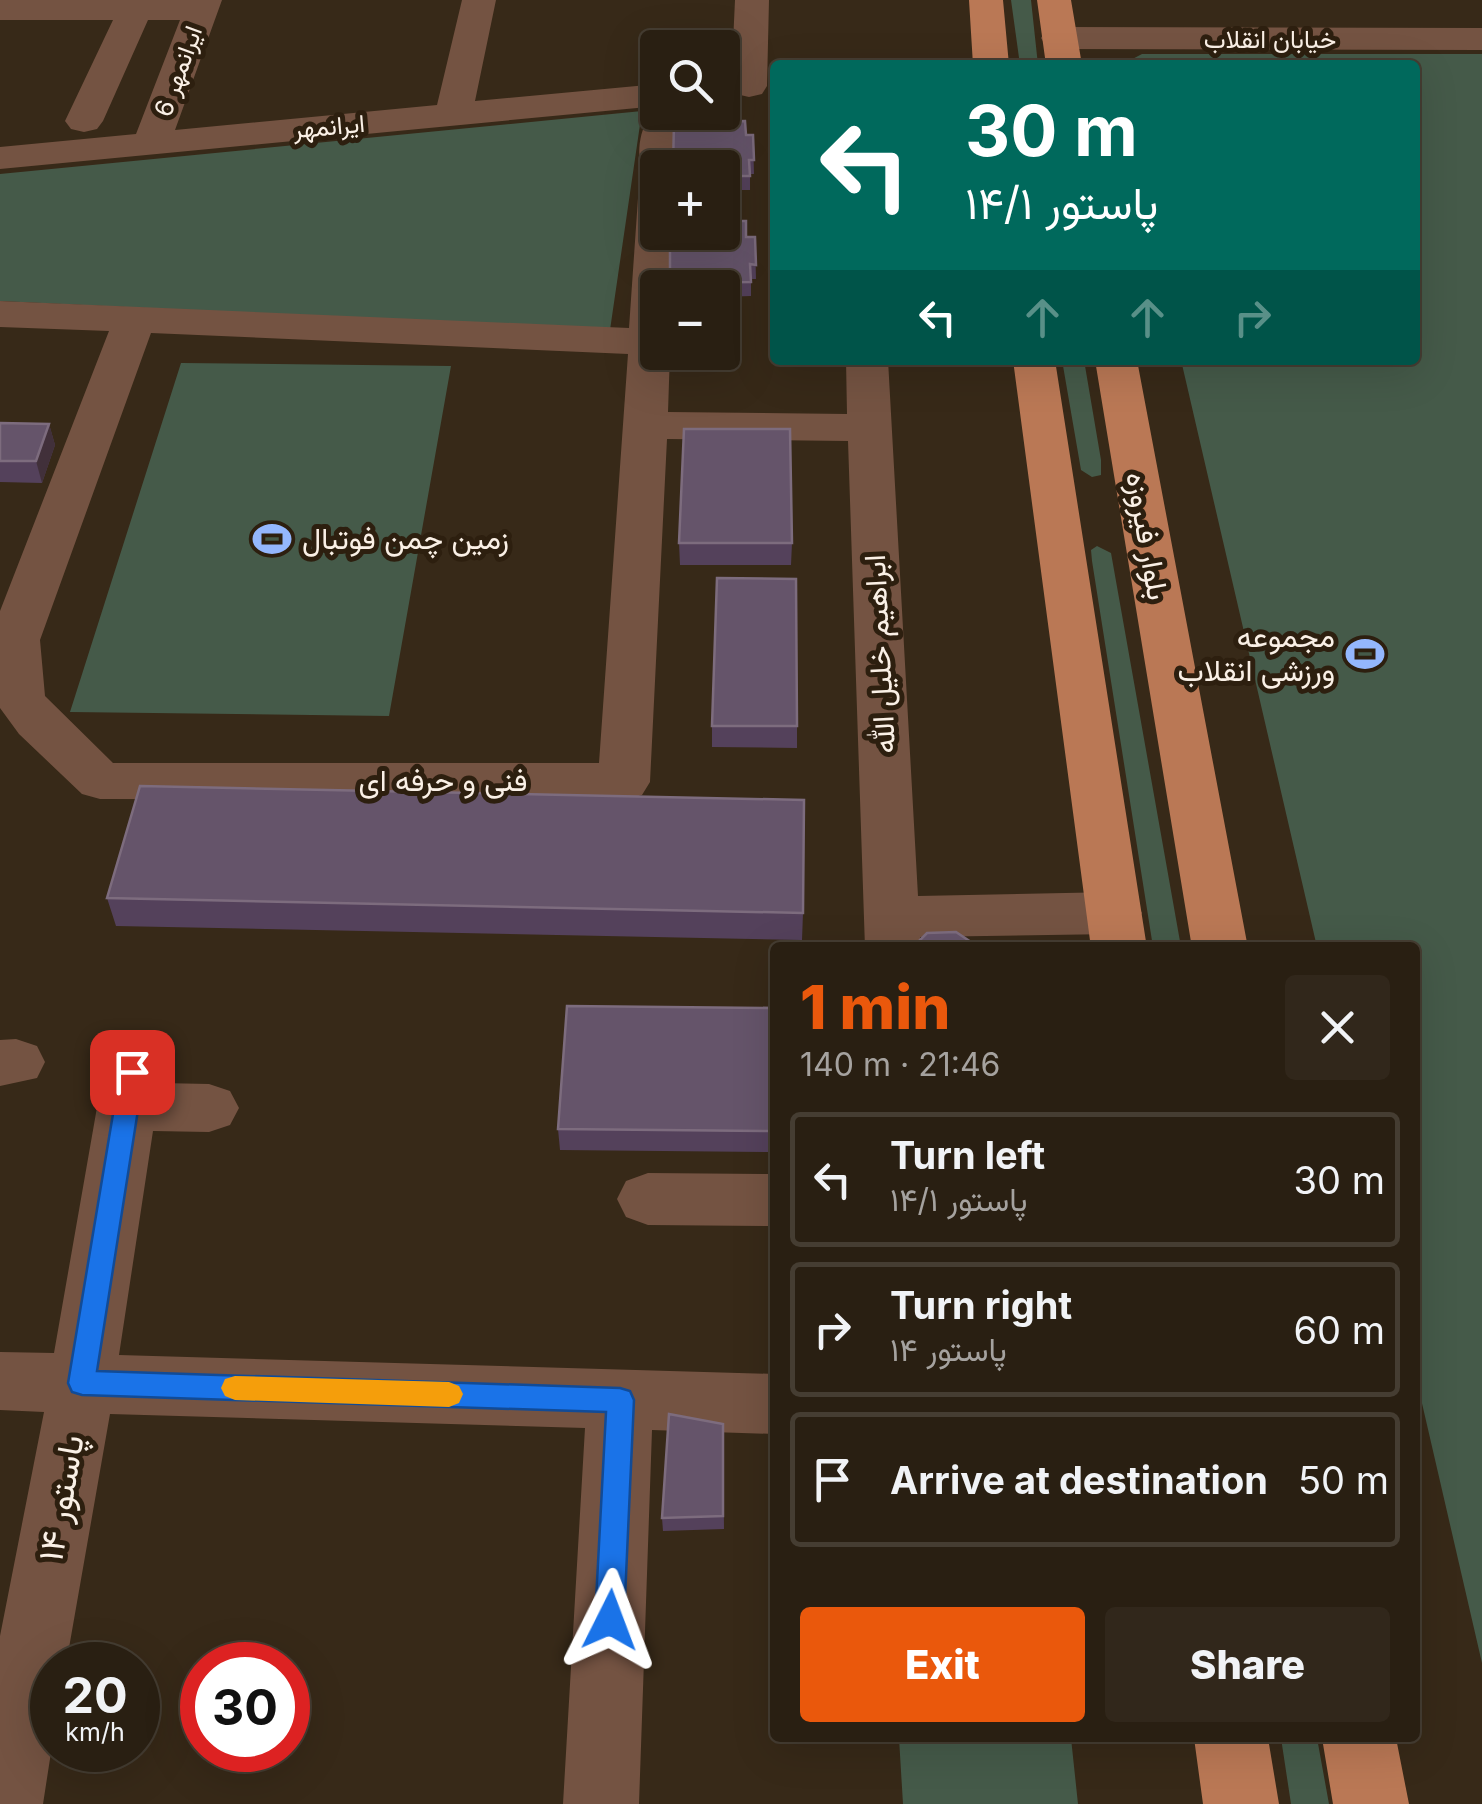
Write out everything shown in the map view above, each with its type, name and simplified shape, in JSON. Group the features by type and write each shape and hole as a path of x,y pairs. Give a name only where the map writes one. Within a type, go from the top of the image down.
{"main road":[{"path":"984,60 986,0"},
{"path":"1054,0 1061,52"},
{"name":"بلوار فیروزه","path":"1036,365 1100,517 1218,942"},
{"name":"بلوار فیروزه","path":"1115,365 1100,517 1116,930"},
{"path":"1233,1742 1241,1804"},
{"path":"1360,1742 1371,1804"}],"street":[{"path":"454,114 479,0"},
{"path":"749,86 752,0"},
{"path":"1265,0 1276,39"},
{"path":"5,11 202,5"},
{"name":"ایرانمهر 6","path":"151,143 202,5"},
{"path":"84,122 137,6"},
{"name":"خیابان انقلاب","path":"1061,52 1276,39 1482,39"},
{"name":"ایرانمهر","path":"0,158 454,114 640,112"},
{"path":"0,314 640,342"},
{"path":"8,634 134,322"},
{"name":"ابراهیم خلیل الله","path":"866,365 892,932"},
{"name":"فنی و حرفه ای","path":"8,634 20,699 37,722 100,781 624,782 648,370"},
{"path":"644,426 869,428"},
{"path":"892,932 1116,930"},
{"name":"پاستور ۱۴","path":"5,1804 82,1383 129,1089 209,1108"},
{"path":"648,1199 770,1200"},
{"path":"0,1381 770,1404"},
{"path":"601,1804 620,1400"}],"green space":[{"path":"1011,0 1031,0 1037,60 1019,60"},
{"name":"مجموعه ورزشی انقلاب","path":"1142,54 1482,54 1482,1663 1420,1395 1420,942 1316,942 1182,365 1420,365 1420,60 1131,60"},
{"path":"640,111 610,330 0,301 0,174"},
{"name":"زمین چمن فوتبال","path":"181,363 451,366 389,716 70,712"},
{"path":"1063,365 1085,365 1101,475 1092,477 1081,470"},
{"path":"1097,546 1111,553 1180,942 1152,942 1091,550"},
{"path":"899,1742 1071,1742 1078,1804 903,1804"},
{"path":"1282,1742 1318,1742 1329,1804 1291,1804"}],"building":[{"path":"740,121 745,121 746,135 753,135 750,176 740,176 740,150 673,150 674,130 740,130"},
{"path":"740,221 746,221 746,237 755,237 756,265 750,264 751,282 740,282 740,270 670,270 670,250 740,250"},
{"path":"0,423 49,424 36,461 0,461"},
{"path":"684,429 790,429 792,543 679,543"},
{"path":"717,578 796,579 797,726 712,726"},
{"path":"140,786 804,800 803,913 107,898"},
{"path":"956,932 971,942 918,942 927,933"},
{"path":"567,1006 770,1008 770,1131 558,1129"},
{"path":"669,1414 723,1424 723,1516 662,1518"}],"slow traffic":[{"path":"235,1388 449,1394"}],"place":[{"name":"زمین چمن فوتبال","path":"272,539"},
{"name":"مجموعه ورزشی انقلاب","path":"1365,654"}],"route":[{"path":"132,1072 82,1383 620,1400 610,1620"}]}
